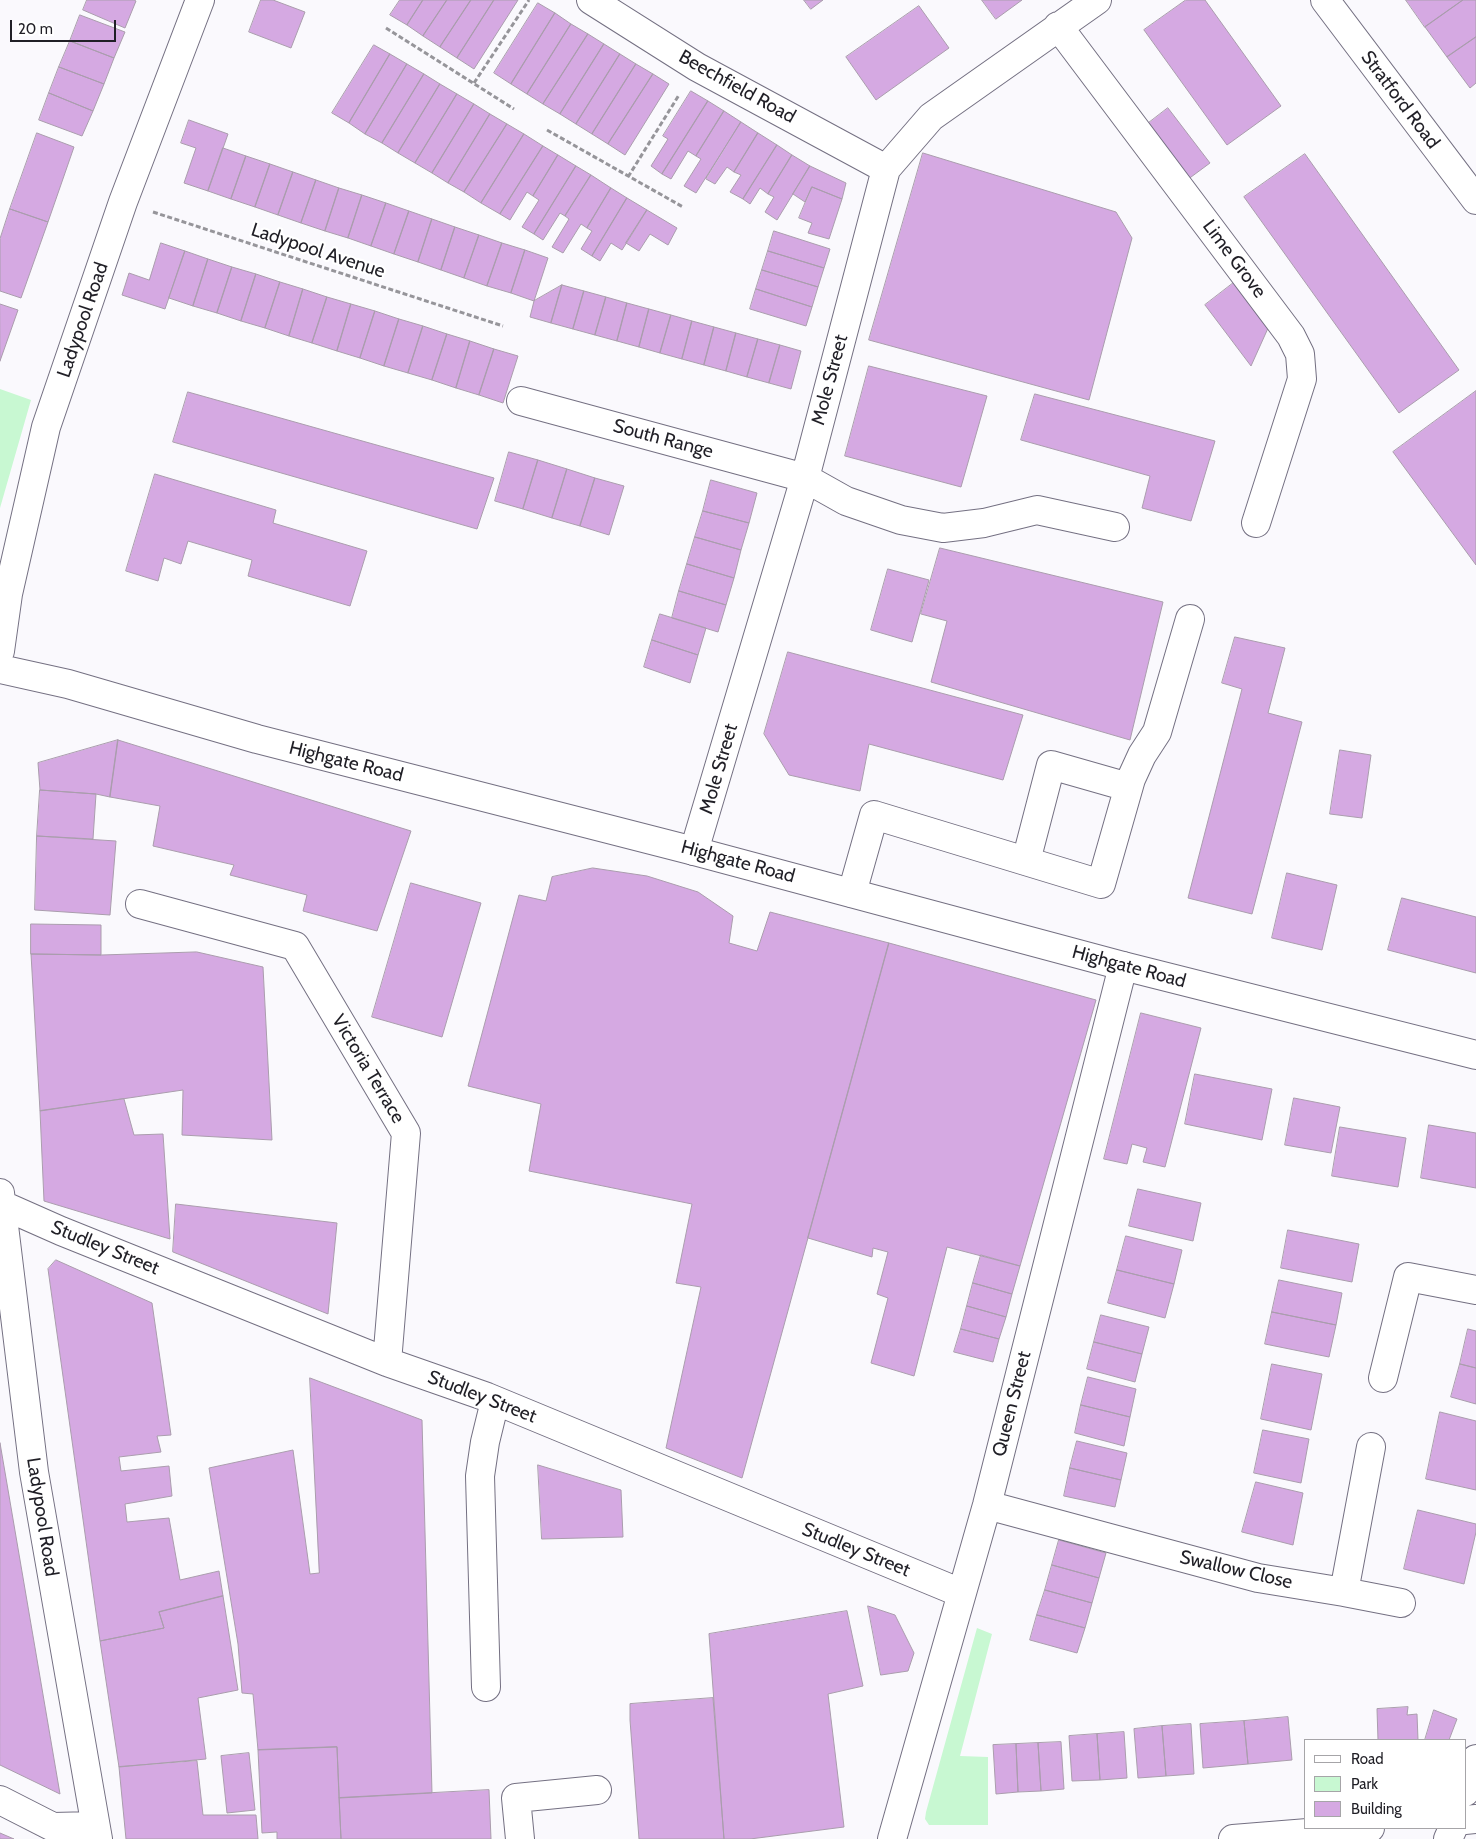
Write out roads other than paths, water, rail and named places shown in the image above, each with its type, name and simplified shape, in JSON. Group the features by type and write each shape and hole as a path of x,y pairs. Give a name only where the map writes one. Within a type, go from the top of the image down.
{"main road":[{"name":"Ladypool Road","path":"0,651 8,594 46,427 124,202 200,0"},
{"name":"Beechfield Road","path":"591,0 697,66 886,169"},
{"name":"Mole Street","path":"694,851 805,478 886,169 931,117 1097,0"},
{"name":"Stratford Road","path":"1325,0 1476,200"},
{"name":"Lime Grove","path":"1058,26 1291,336 1300,354 1302,379 1256,523"},
{"name":"South Range","path":"521,400 805,478 846,501 901,520 943,528 984,524 1037,510 1115,527"},
{"path":"852,893 874,815 1101,884 1128,787 1142,755 1157,732 1190,619"},
{"name":"Highgate Road","path":"0,669 68,684 266,742 694,851 1123,966 1476,1055"},
{"path":"1026,861 1051,765 1128,787"},
{"name":"Victoria Terrace","path":"140,904 295,946 406,1133 387,1362"},
{"name":"Queen Street","path":"892,1839 987,1505 1123,966"},
{"name":"Ladypool Road","path":"0,1200 34,1472 96,1832"},
{"name":"Studley Street","path":"0,1200 61,1231 387,1362 495,1401 961,1593"},
{"path":"1383,1378 1408,1277 1476,1290"},
{"path":"486,1687 480,1476 485,1442 495,1401"},
{"path":"1344,1592 1371,1447"},
{"name":"Swallow Close","path":"987,1505 1258,1578 1344,1592 1401,1604"},
{"path":"1466,1789 1476,1758"},
{"path":"520,1839 516,1798 597,1790"},
{"path":"0,1800 52,1827 96,1832"},
{"path":"1233,1839 1358,1829"}]}
